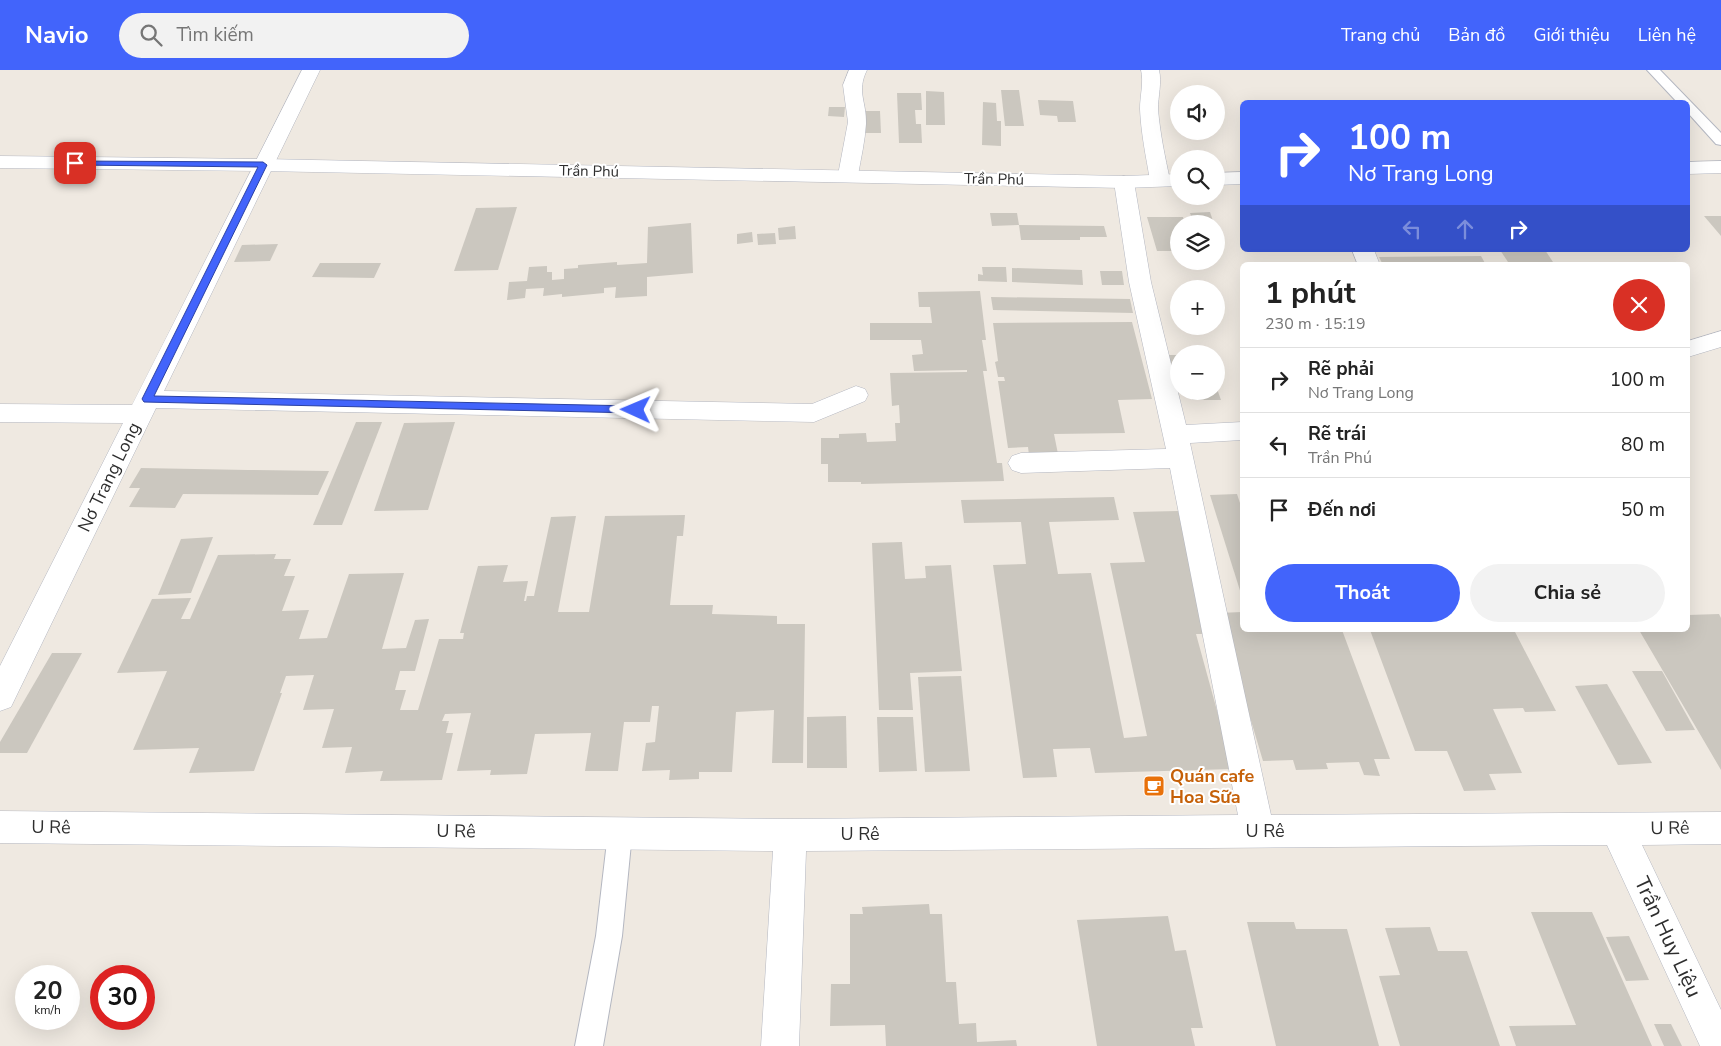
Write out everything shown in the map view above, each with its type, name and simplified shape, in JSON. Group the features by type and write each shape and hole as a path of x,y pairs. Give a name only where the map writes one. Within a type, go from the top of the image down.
{"street":[{"name":"Nơ Trang Long","path":"0,696 311,70"},
{"path":"848,175 857,122 851,90 852,81 858,70"},
{"path":"1150,70 1152,74 1148,100 1152,136 1170,180"},
{"name":"Trần Phú","path":"0,162 848,175 1124,182 1170,180"},
{"path":"1690,168 1721,167"},
{"path":"1225,179 1240,178"},
{"path":"1124,182 1140,282 1178,446 1258,832"},
{"path":"1690,348 1721,339"},
{"path":"0,413 144,407 814,413 856,395"},
{"path":"1021,463 1178,446 1240,431"},
{"name":"U Rê","path":"0,827 790,835 1721,828"},
{"name":"Trần Huy Liệu","path":"1616,829 1719,1046"},
{"path":"780,1046 790,835"}],"lane":[{"path":"1653,70 1682,100"},
{"path":"1690,108 1721,141"},
{"path":"589,1046 609,936 620,833"}],"building":[{"path":"1001,90 1019,90 1024,126 1005,126"},
{"path":"926,91 944,92 945,125 926,125"},
{"path":"897,93 921,93 922,110 915,110 916,124 921,124 922,143 899,143"},
{"path":"1038,100 1073,101 1076,122 1058,122 1057,116 1040,115"},
{"path":"983,102 996,103 997,121 1001,121 1001,146 982,145"},
{"path":"829,107 845,107 844,117 828,116"},
{"path":"864,111 880,111 881,133 864,133"},
{"path":"517,207 498,270 454,271 476,208"},
{"path":"1210,212 1211,215 1191,215 1190,213"},
{"path":"990,213 1017,213 1019,225 992,226"},
{"path":"1704,216 1721,216 1721,236"},
{"path":"1147,217 1170,217 1170,251 1157,251"},
{"path":"691,223 693,273 647,277 647,296 615,298 616,287 604,288 604,293 562,297 562,294 543,296 544,288 526,289 525,298 507,300 509,282 527,281 529,267 547,266 547,272 552,272 552,280 564,279 564,269 578,268 578,265 617,262 617,265 647,263 648,227"},
{"path":"1019,225 1104,226 1107,237 1080,237 1080,240 1021,240"},
{"path":"795,226 796,239 779,240 778,228"},
{"path":"752,232 753,242 737,244 737,234"},
{"path":"775,233 776,244 758,245 757,234"},
{"path":"278,244 270,261 234,262 242,245"},
{"path":"1501,252 1546,252 1553,262 1508,262"},
{"path":"1481,256 1484,262 1382,262 1379,257"},
{"path":"320,263 381,263 374,278 312,277"},
{"path":"982,267 1006,267 1007,282 978,281 978,274 983,275"},
{"path":"1012,268 1082,270 1083,285 1012,282"},
{"path":"1100,271 1122,271 1124,285 1102,285"},
{"path":"980,291 986,340 982,340 987,371 983,371 997,463 1002,463 1004,481 861,484 861,482 828,482 828,464 821,464 821,438 839,438 839,434 866,433 867,442 896,441 895,423 900,423 899,405 892,406 890,373 967,372 967,370 914,371 912,355 923,354 921,340 870,340 870,323 932,323 930,307 919,307 918,292"},
{"path":"991,297 1130,299 1133,313 993,310"},
{"path":"1132,322 1152,399 1118,400 1125,433 1054,434 1058,454 1029,455 1028,447 1008,448 998,381 1005,381 1004,377 998,377 995,362 998,361 993,323"},
{"path":"1165,355 1170,355 1170,373"},
{"path":"356,422 382,422 342,525 313,525"},
{"path":"455,422 428,510 374,511 404,423"},
{"path":"141,468 329,471 318,495 183,494 175,508 129,507 140,488 129,488"},
{"path":"1237,494 1240,503 1240,591 1210,495"},
{"path":"1114,497 1119,520 1049,522 1058,574 1091,573 1124,738 1147,736 1110,563 1145,562 1133,512 1178,511 1208,634 1196,634 1233,769 1095,773 1090,748 1053,749 1057,777 1023,778 993,565 1026,564 1021,522 964,523 961,500"},
{"path":"685,515 683,536 677,536 670,605 713,605 712,614 777,616 777,624 805,624 803,763 772,763 774,710 736,712 732,772 699,772 699,779 669,780 670,770 642,771 646,743 655,742 659,706 652,706 650,722 624,722 618,771 585,771 591,733 535,734 527,774 490,775 491,770 457,771 471,713 445,714 442,721 449,721 446,733 453,733 442,780 380,781 383,771 345,773 352,747 322,748 334,709 303,710 314,675 286,676 280,693 282,693 254,771 189,773 199,748 133,750 167,671 117,673 152,599 191,598 181,619 190,619 218,555 276,554 274,559 291,559 284,576 295,576 282,611 309,610 299,639 327,638 349,574 404,573 382,649 406,648 415,620 429,619 415,671 400,671 395,690 406,690 400,710 418,710 439,639 463,639 464,633 460,633 478,566 508,565 503,582 528,581 524,601 526,601 527,596 534,596 551,517 576,516 558,612 589,612 605,516"},
{"path":"213,537 191,593 158,595 181,539"},
{"path":"902,542 905,579 926,578 925,566 951,565 962,671 910,673 913,710 879,710 872,543"},
{"path":"1240,612 1240,632 1343,632 1390,759 1374,759 1380,776 1364,775 1359,762 1326,763 1328,769 1296,770 1293,760 1263,761 1219,613"},
{"path":"1719,614 1721,618 1721,770 1640,632 1690,632 1690,615"},
{"path":"1371,632 1515,632 1556,711 1525,712 1523,708 1493,709 1522,773 1489,774 1496,790 1464,791 1447,751 1415,751"},
{"path":"52,653 82,653 27,753 0,753 0,742"},
{"path":"1632,671 1662,671 1695,730 1666,731"},
{"path":"961,676 970,771 925,772 918,677"},
{"path":"1607,684 1652,763 1618,765 1575,686"},
{"path":"846,716 847,768 807,768 807,717"},
{"path":"877,717 913,717 917,771 879,772"},
{"path":"929,904 930,914 942,914 946,982 956,982 959,1024 976,1023 977,1042 1016,1040 1017,1046 886,1046 885,1025 830,1026 831,984 850,984 850,914 863,914 862,907"},
{"path":"1531,912 1592,912 1652,1046 1516,1046 1509,1026 1576,1025"},
{"path":"1168,916 1175,951 1186,950 1203,1028 1191,1028 1195,1046 1097,1046 1077,920"},
{"path":"1247,922 1294,922 1296,929 1347,929 1379,1046 1276,1046"},
{"path":"1430,927 1438,951 1467,951 1500,1046 1400,1046 1379,976 1400,975 1385,928"},
{"path":"1629,936 1649,980 1626,981 1606,937"},
{"path":"1654,1024 1671,1024 1682,1046 1664,1046"}],"place":[{"name":"Quán cafe Hoa Sữa","path":"1154,786"}],"route":[{"path":"75,163 263,165 147,399 636,410"}]}
